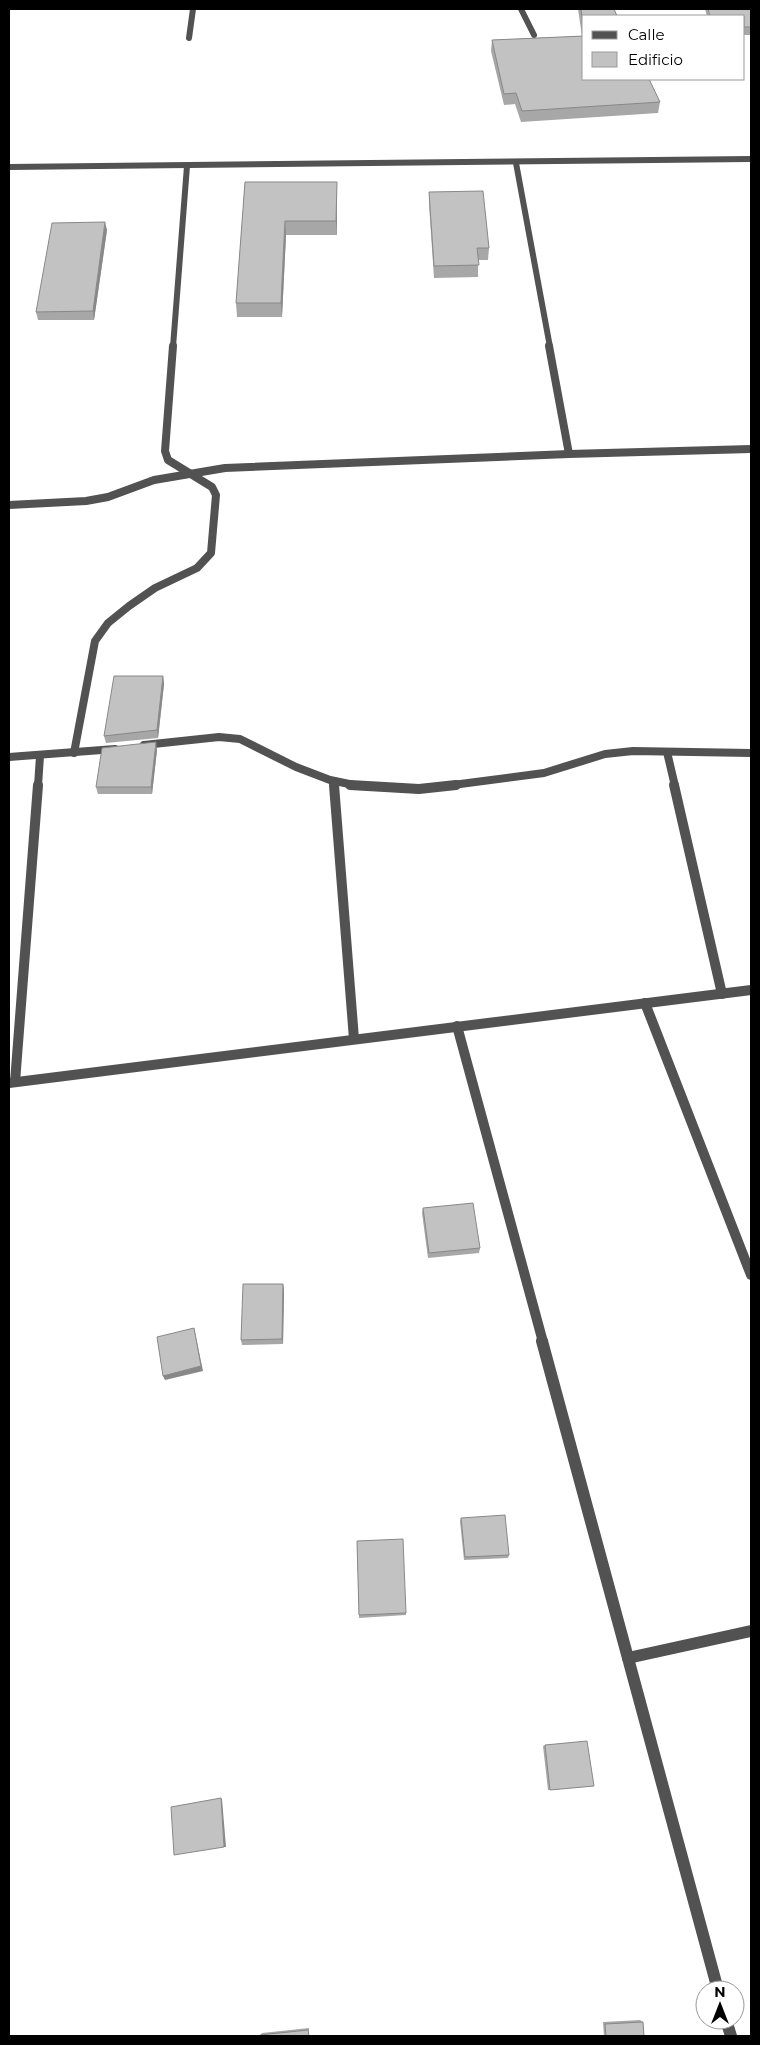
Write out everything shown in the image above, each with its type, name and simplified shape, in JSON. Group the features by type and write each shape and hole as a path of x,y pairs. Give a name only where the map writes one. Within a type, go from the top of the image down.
{"street":[{"path":"189,38 193,9"},
{"path":"521,9 534,35"},
{"path":"9,167 751,159"},
{"path":"516,163 569,454"},
{"path":"74,753 95,642 108,623 155,588 197,568 211,553 216,495 212,487 168,460 165,451 187,166"},
{"path":"9,505 86,501 108,497 154,480 225,468 569,454 751,449"},
{"path":"9,757 74,753 219,737 240,739 296,767 334,781 354,786 419,789 544,773 606,754 634,751 751,753"},
{"path":"666,752 722,994"},
{"path":"40,756 12,1082 751,990"},
{"path":"334,781 354,1039"},
{"path":"645,1003 751,1275"},
{"path":"457,1026 715,1980"},
{"path":"628,1658 751,1631"}],"building":[{"path":"581,9 614,9 617,15 582,15 582,17"},
{"path":"708,9 751,9 751,27 745,27 745,15 710,15"},
{"path":"582,36 582,80 649,80 660,102 522,111 516,93 504,94 492,40"},
{"path":"245,182 337,182 336,221 285,221 281,303 236,303"},
{"path":"483,191 489,248 477,248 479,265 434,266 429,192"},
{"path":"105,222 93,311 36,312 52,223"},
{"path":"114,676 163,676 157,730 104,736"},
{"path":"156,742 151,787 96,787 102,748"},
{"path":"473,1203 480,1248 429,1253 423,1208"},
{"path":"243,1284 283,1284 282,1339 241,1340"},
{"path":"194,1328 201,1366 163,1376 157,1337"},
{"path":"505,1515 509,1555 465,1557 461,1518"},
{"path":"403,1539 406,1613 359,1615 357,1541"},
{"path":"587,1741 594,1786 550,1790 545,1745"},
{"path":"221,1798 224,1847 174,1855 171,1807"},
{"path":"643,2022 644,2036 606,2036 605,2024"},
{"path":"308,2030 309,2036 260,2036 260,2035"}]}
